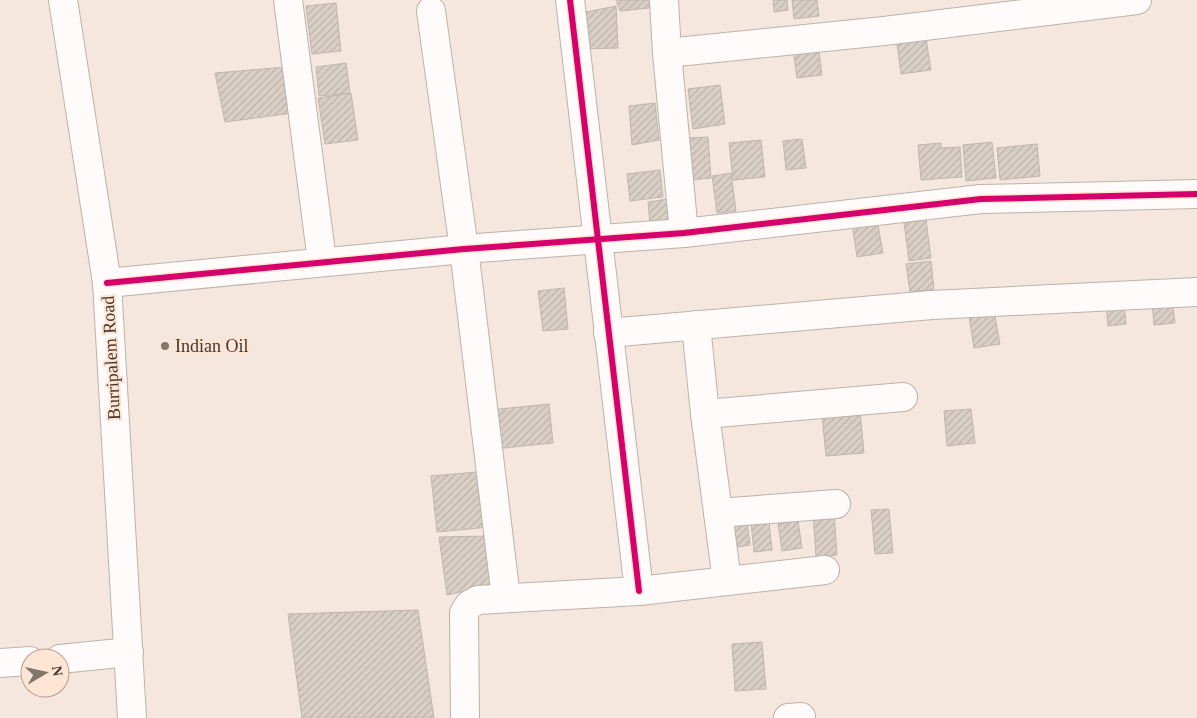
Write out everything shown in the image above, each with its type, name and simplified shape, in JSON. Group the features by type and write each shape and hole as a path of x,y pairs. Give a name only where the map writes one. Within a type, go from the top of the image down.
{"street":[{"name":"Burripalem Road","path":"63,0 107,283 132,718"},
{"path":"288,0 322,261"},
{"path":"570,0 639,591"},
{"path":"664,0 667,53 684,233"},
{"path":"667,53 884,31 1048,6 1137,0"},
{"path":"431,11 464,249 506,598"},
{"path":"107,283 322,261 684,233 981,199 1197,194"},
{"path":"608,333 932,305 1197,292"},
{"path":"696,325 705,414 727,581"},
{"path":"705,414 903,397"},
{"path":"718,513 836,504"},
{"path":"465,718 464,613 468,605 478,600 639,591 825,570"},
{"path":"70,658 129,652"},
{"path":"0,664 20,662"},
{"path":"788,718 801,717"}],"building":[{"path":"616,0 648,0 649,8 620,11"},
{"path":"773,0 787,0 788,10 774,12"},
{"path":"792,0 817,0 819,16 794,19"},
{"path":"336,3 341,51 312,54 306,6"},
{"path":"616,6 618,48 584,49 586,12"},
{"path":"925,32 931,70 901,74 896,36"},
{"path":"818,45 822,75 797,78 793,49"},
{"path":"346,63 350,93 319,96 316,67"},
{"path":"286,67 293,113 225,122 215,73"},
{"path":"720,85 725,124 693,129 688,89"},
{"path":"351,93 358,140 325,144 318,98"},
{"path":"655,103 659,140 632,145 629,106"},
{"path":"708,137 711,178 690,180 687,138"},
{"path":"802,139 806,168 786,170 783,141"},
{"path":"761,140 765,177 733,180 729,143"},
{"path":"992,142 996,178 966,181 963,145"},
{"path":"941,143 941,148 960,147 962,177 921,180 918,145"},
{"path":"1037,144 1040,176 1000,180 997,148"},
{"path":"660,170 663,197 630,201 627,174"},
{"path":"731,173 736,211 717,213 712,176"},
{"path":"668,199 670,220 650,223 648,202"},
{"path":"877,220 883,253 857,257 852,224"},
{"path":"926,220 931,258 909,261 904,223"},
{"path":"931,261 934,289 910,292 906,264"},
{"path":"564,288 568,329 543,331 538,291"},
{"path":"1172,299 1175,323 1154,325 1152,301"},
{"path":"1124,302 1126,324 1108,326 1106,305"},
{"path":"993,306 1000,344 974,348 968,310"},
{"path":"549,404 553,443 494,449 490,410"},
{"path":"971,409 975,443 947,446 944,411"},
{"path":"860,411 864,453 826,456 822,415"},
{"path":"477,472 490,527 437,532 431,476"},
{"path":"889,509 893,553 875,554 871,510"},
{"path":"834,512 837,555 816,557 813,514"},
{"path":"747,521 750,545 732,548 729,523"},
{"path":"798,521 802,548 782,551 778,524"},
{"path":"769,522 772,550 754,552 751,523"},
{"path":"490,536 495,584 447,595 439,537"},
{"path":"418,610 434,718 302,718 288,614"},
{"path":"762,642 766,689 735,691 732,644"}],"cycle path":[{"path":"570,0 639,591"},
{"path":"107,283 464,249 684,233 981,199 1197,194"}],"place":[{"name":"Indian Oil","path":"165,346"}]}
